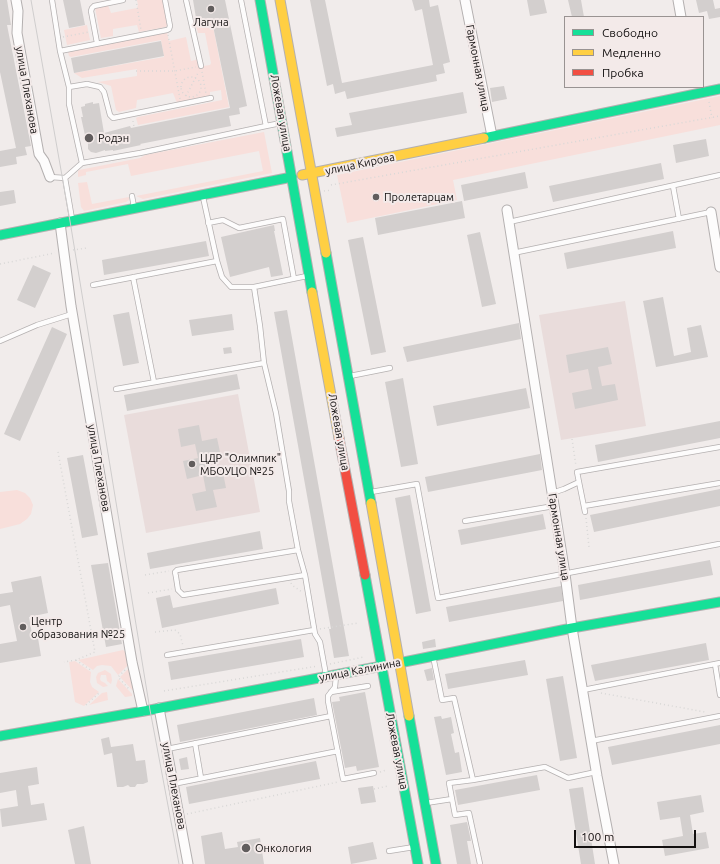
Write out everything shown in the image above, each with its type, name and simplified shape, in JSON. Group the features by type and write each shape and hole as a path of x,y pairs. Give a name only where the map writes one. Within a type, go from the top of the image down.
{"main road":[{"name":"Ложевая улица","path":"260,0 309,275 418,864"},
{"name":"Ложевая улица","path":"280,0 436,864"},
{"name":"улица Кирова","path":"0,235 311,174 694,91 720,89"},
{"name":"улица Калинина","path":"0,736 336,676 572,628 720,602"}],"street":[{"name":"улица Плеханова","path":"16,0 18,11 17,33 39,154 44,161 50,177"},
{"name":"Гармонная улица","path":"464,0 492,136"},
{"path":"678,0 681,16"},
{"name":"Гармонная улица","path":"507,210 565,574 572,628 596,772 614,864"},
{"path":"711,212 720,267"},
{"name":"улица Плеханова","path":"60,224 72,314 132,662 143,711"},
{"name":"улица Плеханова","path":"159,708 188,864"}],"lane":[{"path":"52,0 60,51 69,87 69,104 82,164"},
{"path":"97,43 91,11 92,8 94,6 123,0"},
{"path":"60,51 167,30 170,26 165,0"},
{"path":"186,0 201,66"},
{"path":"241,0 266,126"},
{"path":"69,87 87,84 100,87 104,92 110,115 114,118 209,99"},
{"path":"50,177 65,178 82,164 282,123"},
{"path":"509,222 720,175"},
{"path":"65,178 72,221"},
{"path":"673,186 680,219"},
{"path":"203,195 217,261 222,277 231,287 254,287 309,275"},
{"path":"132,196 135,208"},
{"path":"513,253 711,212"},
{"path":"208,223 223,220 239,228 283,219 294,278"},
{"path":"93,285 217,261"},
{"path":"133,277 154,382"},
{"path":"254,287 264,363 276,413 298,550 305,575 314,630 320,642 326,677"},
{"path":"0,341 37,325 72,314"},
{"path":"116,389 264,363"},
{"path":"348,376 390,368"},
{"path":"720,447 578,472 584,509 720,483"},
{"path":"552,493 579,482"},
{"path":"369,493 417,484 438,598 719,544"},
{"path":"465,521 554,506"},
{"path":"298,550 177,570 175,572 178,588 183,595 305,575"},
{"path":"167,655 314,630"},
{"path":"433,656 442,700 454,698 473,780"},
{"path":"583,690 718,663 720,695"},
{"path":"336,676 335,687 331,692 328,701 343,779 374,773"},
{"path":"331,692 368,686"},
{"path":"167,749 331,716"},
{"path":"591,742 720,716"},
{"path":"195,744 201,778"},
{"path":"173,784 338,751"},
{"path":"480,864 469,813 455,815 449,783 545,767 568,778 596,772"},
{"path":"425,803 452,799"},
{"path":"389,851 415,846"}],"path":[{"path":"136,0 142,34"},
{"path":"167,30 181,104"},
{"path":"58,38 95,31"},
{"path":"136,71 175,71 201,66"},
{"path":"181,104 201,66"},
{"path":"201,66 209,99"},
{"path":"187,78 195,78 200,83 200,91 195,96 186,96 182,91 182,83 187,78"},
{"path":"709,102 712,118"},
{"path":"331,185 720,116"},
{"path":"321,191 332,190"},
{"path":"0,264 87,248"},
{"path":"572,438 578,472"},
{"path":"58,452 95,652 76,660 64,662"},
{"path":"584,509 589,547"},
{"path":"145,575 177,570"},
{"path":"291,577 292,585 309,598"},
{"path":"148,593 178,588"},
{"path":"314,630 358,622"},
{"path":"154,632 175,630 180,634 185,652"},
{"path":"164,691 364,657"},
{"path":"76,660 92,671"},
{"path":"132,662 118,677 133,694"},
{"path":"86,705 100,692"},
{"path":"598,693 705,712"},
{"path":"179,815 336,783 343,779"},
{"path":"374,789 388,786"}],"shaded area":[{"path":"137,0 163,0 167,25 166,27 139,32 137,25 113,29 113,36 101,38 95,8 108,5 111,13 137,8"},
{"path":"212,22 229,107 138,125 136,118 138,117 222,100 221,90 210,92 210,96 177,103 173,93 137,100 136,108 119,112 116,110 111,86 98,82 137,76 137,69 82,78 74,73 164,57 161,40 71,57 69,56 68,52 167,32 169,41 186,37 191,61 199,59 203,66 210,65 211,63 205,33 198,33 196,26"},
{"path":"87,25 90,40 67,45 64,30"},
{"path":"720,96 720,125 453,180 457,200 347,223 337,175"},
{"path":"264,132 272,173 143,199 136,196 263,171 259,151 131,176 128,164 86,172 86,175 78,177 79,170 140,158 145,155"},
{"path":"87,182 92,204 129,197 129,200 126,202 84,211 81,207 78,183"},
{"path":"625,301 646,426 561,440 539,315"},
{"name":"ЦДР \"Олимпик\" МБОУЦО №25","path":"238,394 260,512 146,533 124,415"},
{"path":"17,490 25,493 30,498 33,505 31,514 20,524 0,529 0,492"},
{"path":"123,650 127,653 131,662 118,675 111,666 97,666 93,670 78,660"},
{"path":"75,661 91,672 90,682 92,687 99,692 84,706 75,702 69,662"},
{"path":"132,665 135,693 120,677"},
{"path":"105,670 111,674 112,680 111,684 107,681 106,675 101,675 101,681 108,686 103,687 97,683 96,677 98,673"},
{"path":"118,679 132,694 132,696 125,697 116,686"},
{"path":"107,692 108,700 89,705 102,693"}],"building":[{"path":"0,0 7,0 11,25 7,25 31,146 25,147 27,155 16,157 17,164 0,167 0,151 16,148 0,72"},
{"path":"63,0 80,0 85,25 69,28"},
{"path":"193,0 225,0 247,106 239,108 240,114 229,116 231,126 140,144 141,145 113,151 105,150 96,153 91,152 88,149 88,139 86,140 81,117 83,117 81,107 85,106 85,104 93,102 93,104 99,103 104,133 130,126 131,128 230,108 212,21 197,24"},
{"path":"310,0 325,0 342,83 433,65 422,9 415,11 412,0 429,0 430,7 438,5 450,62 443,64 445,73 436,75 437,81 347,99 345,91 335,94 333,84 327,86"},
{"path":"527,0 544,0 547,13 530,16"},
{"path":"568,0 581,0 584,16 572,16"},
{"path":"696,0 713,0 715,9 720,8 720,17 709,19 707,11 699,13"},
{"path":"161,41 164,56 74,73 71,58"},
{"path":"504,86 507,99 492,102 490,88"},
{"path":"463,92 467,113 337,137 335,128 352,125 349,113"},
{"path":"706,139 709,156 676,163 673,145"},
{"path":"661,163 664,179 553,202 549,186"},
{"path":"525,172 528,188 464,201 461,185"},
{"path":"14,190 16,203 0,206 0,192"},
{"path":"462,201 465,218 378,235 375,218"},
{"path":"274,225 283,275 271,277 269,267 230,277 221,237"},
{"path":"673,231 676,248 567,269 564,253"},
{"path":"480,232 496,304 482,307 467,235"},
{"path":"363,237 386,352 371,355 348,240"},
{"path":"206,241 209,256 104,275 102,260"},
{"path":"33,265 51,273 35,308 17,300"},
{"path":"663,297 674,356 691,352 687,328 701,325 708,357 656,367 643,301"},
{"path":"287,310 349,656 334,658 329,629 331,629 274,312"},
{"path":"129,312 139,363 123,366 113,315"},
{"path":"232,314 234,330 192,336 189,320"},
{"path":"519,323 521,339 407,362 403,347"},
{"path":"52,327 67,334 20,441 4,434"},
{"path":"231,347 232,353 224,354 223,348"},
{"path":"608,347 612,364 598,367 602,386 615,384 618,400 575,409 572,393 592,389 588,369 569,373 566,355"},
{"path":"237,374 240,389 127,411 124,395"},
{"path":"403,378 418,464 401,467 385,382"},
{"path":"526,388 530,408 437,426 433,406"},
{"path":"720,421 720,438 598,462 595,445"},
{"path":"199,425 202,441 217,438 220,452 206,455 210,476 223,473 226,488 213,490 217,507 196,511 192,494 206,491 203,475 187,479 183,461 198,458 195,444 181,447 178,429"},
{"path":"540,454 542,470 428,492 425,477"},
{"path":"83,455 98,535 82,538 67,458"},
{"path":"720,489 720,506 594,532 590,515"},
{"path":"410,495 431,611 416,614 395,498"},
{"path":"543,514 546,529 461,545 458,530"},
{"path":"260,531 263,549 150,569 147,553"},
{"path":"710,560 713,575 580,600 578,585"},
{"path":"108,563 122,644 106,647 91,565"},
{"name":"Центр образования №25","path":"41,576 48,613 29,617 33,639 38,638 41,656 0,663 0,644 17,641 10,605 0,607 0,594 13,592 11,582"},
{"path":"561,586 563,601 449,622 446,607"},
{"path":"276,588 279,604 162,628 156,598 170,595 173,608"},
{"path":"301,639 304,657 171,680 168,662"},
{"path":"435,639 436,647 423,649 422,642"},
{"path":"706,643 709,660 595,681 591,665"},
{"path":"525,660 528,675 448,689 445,674"},
{"path":"432,668 434,680 427,681 424,670"},
{"path":"563,676 577,758 560,761 546,679"},
{"path":"365,692 379,767 357,771 356,766 345,768 332,702 340,701 339,697"},
{"path":"314,698 317,715 180,742 177,725"},
{"path":"441,716 442,719 451,717 454,733 451,734 455,753 459,752 462,772 446,775 434,717"},
{"path":"720,725 720,744 612,765 608,747"},
{"path":"109,737 111,747 133,744 136,761 145,760 148,782 137,784 135,787 130,787 128,785 117,787 112,753 104,755 101,739"},
{"path":"187,757 189,769 181,770 179,759"},
{"path":"316,761 320,779 189,804 186,787"},
{"path":"37,767 39,784 28,786 31,805 44,803 47,820 2,827 0,809 18,806 16,790 0,793 0,773"},
{"path":"537,775 540,790 458,805 455,790"},
{"path":"373,786 376,802 361,804 358,788"},
{"path":"583,787 595,864 581,864 569,789"},
{"path":"701,795 704,812 690,815 693,834 706,832 709,848 665,856 662,840 683,836 680,817 660,820 657,802"},
{"path":"467,822 471,841 467,841 471,864 457,864 450,825"},
{"path":"84,826 91,864 75,864 68,830"},
{"name":"Онкология","path":"222,832 225,849 238,847 237,842 260,838 264,864 205,864 201,836"},
{"path":"373,842 377,859 351,864 348,847"}],"tram line":[{"path":"31,0 70,221 150,710 179,864"}],"traffic: fast":[{"path":"260,0 312,292"},
{"path":"484,138 720,89"},
{"path":"0,235 292,177"},
{"path":"326,253 371,503"},
{"path":"365,575 418,864"},
{"path":"399,663 572,628 720,602"},
{"path":"0,736 150,710 382,666"},
{"path":"409,716 436,864"}],"traffic: slow":[{"path":"280,0 326,253"},
{"path":"302,175 484,138"},
{"path":"312,292 339,438"},
{"path":"371,503 409,716"}],"traffic: jam":[{"path":"339,438 365,575"}],"place":[{"name":"Лагуна","path":"211,9"},
{"name":"Родэн","path":"89,138"},
{"name":"Пролетарцам","path":"376,197"},
{"name":"ЦДР \"Олимпик\" МБОУЦО №25","path":"192,464"},
{"name":"Центр образования №25","path":"23,627"},
{"name":"Онкология","path":"246,848"}]}
